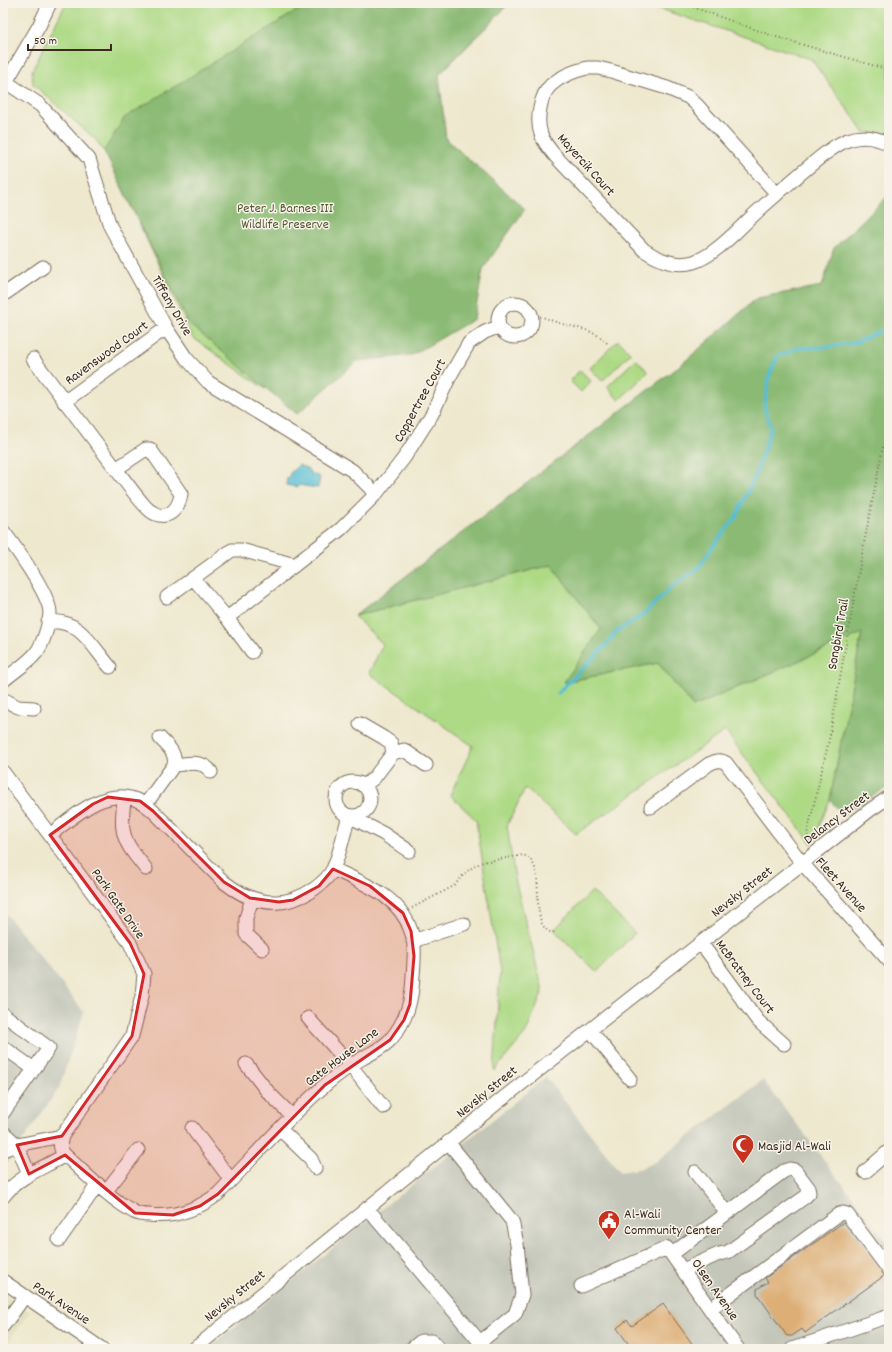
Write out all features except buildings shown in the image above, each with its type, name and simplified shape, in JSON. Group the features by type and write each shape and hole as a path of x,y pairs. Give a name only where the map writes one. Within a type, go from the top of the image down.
{"street":[{"path":"4,82 39,26 50,3"},
{"name":"Mayercik Court","path":"777,194 697,105 688,97 667,88 611,71 598,68 587,68 574,71 550,86 539,107 541,134 547,147 644,250 656,258 678,264 703,259 716,250 777,194 834,146 852,138 867,137 881,140 889,144"},
{"name":"Tiffany Drive","path":"4,82 40,105 89,158 110,226 166,328 186,358 208,382 352,471 376,494"},
{"path":"3,295 43,267"},
{"path":"515,303 526,307 532,316 531,328 523,336 511,338 501,332 498,327 497,321 500,310 509,304 515,303"},
{"name":"Coppertree Court","path":"228,618 341,529 376,494 404,458 432,414 450,376 469,343 484,332 498,327"},
{"name":"Ravenswood Court","path":"64,402 166,328"},
{"path":"33,359 64,402 116,469 150,512 161,516 169,514 176,509 181,500 181,494 150,449 146,449 116,469"},
{"path":"3,531 46,596 50,613 43,642 35,654 3,681"},
{"path":"167,597 232,550 241,550 295,566"},
{"path":"194,578 228,618 252,652"},
{"path":"48,622 57,621 70,625 82,632 110,667"},
{"path":"3,699 18,707 34,708"},
{"path":"360,724 384,738 391,744 394,753"},
{"path":"145,805 174,765 174,754 160,738"},
{"path":"364,786 374,778 394,753 404,750 426,765"},
{"name":"Fleet Avenue","path":"651,807 705,766 722,760 726,763 802,863 889,961"},
{"path":"174,765 196,763 208,767 211,772"},
{"name":"Park Gate Drive","path":"3,772 130,943 144,974 142,996 132,1036 62,1136"},
{"path":"349,816 361,815 368,807 370,801 370,796 364,786 354,782 348,783 338,789 335,800 340,811 344,814 384,834 409,851"},
{"path":"50,834 92,804 108,797 124,797 140,801 153,811 224,882 237,892 252,899 264,902 279,902 293,900 307,894 319,886 333,869 349,816"},
{"path":"124,797 122,827 126,841 146,869"},
{"name":"Delancy Street","path":"802,863 889,797"},
{"name":"Nevsky Street","path":"194,1349 448,1142 802,863"},
{"name":"Gate House Lane","path":"65,1155 102,1188 135,1213 154,1216 182,1213 200,1206 218,1194 292,1116 325,1085 351,1066 384,1046 390,1040 404,1020 410,1004 413,989 414,956 411,931 403,914 392,901 370,886 333,869"},
{"path":"252,899 246,918 246,934 262,950"},
{"path":"413,942 464,924"},
{"name":"McBratney Court","path":"701,943 758,1021 784,1044"},
{"path":"3,1014 49,1048 3,1113"},
{"path":"308,1018 351,1066 383,1107"},
{"path":"590,1030 630,1079"},
{"path":"3,1047 34,1069"},
{"path":"246,1064 268,1092 292,1116"},
{"path":"192,1128 231,1180"},
{"path":"280,1129 311,1159 315,1168"},
{"path":"3,1132 17,1145 29,1174"},
{"path":"3,1150 17,1145 62,1136 60,1144 61,1151 65,1155 47,1166 29,1174 10,1187 3,1197"},
{"path":"368,1208 480,1342 516,1314 522,1295 517,1244 512,1221 448,1142"},
{"path":"59,1240 102,1188 138,1150"},
{"path":"865,1172 889,1151"},
{"path":"581,1286 670,1251 784,1172 790,1169 795,1170 808,1187 809,1193 805,1197 728,1252 719,1254 683,1270"},
{"path":"696,1172 726,1213"},
{"path":"710,1309 839,1214 843,1213 847,1214 889,1270"},
{"name":"Olsen Avenue","path":"670,1251 738,1349"},
{"name":"Park Avenue","path":"3,1281 102,1349"},
{"path":"3,1326 25,1296"},
{"path":"792,1349 889,1316"},
{"path":"411,1349 421,1341 432,1341 439,1349"}],"path":[{"path":"678,3 682,3 773,36 889,70"},
{"path":"532,316 540,316 559,323 585,329 600,336 607,343"},
{"name":"Songbird Trail","path":"813,855 807,834 829,740 861,558 889,416"},
{"path":"403,914 454,886 465,873 474,866 483,862 523,855 529,857 532,861 538,883 540,916 548,932 552,933 555,931"}],"highlighted area":[{"path":"108,797 140,801 153,811 224,882 250,898 279,902 293,900 319,886 333,869 370,886 403,913 411,931 414,956 410,1004 404,1020 390,1040 325,1085 218,1194 200,1206 173,1215 135,1213 65,1155 29,1174 17,1145 62,1136 132,1036 144,974 130,943 50,835 93,804"}],"shaded area":[{"path":"3,910 84,1012 59,1088 3,1169"},
{"path":"546,1077 620,1172 639,1169 655,1162 763,1080 889,1245 889,1349 207,1349"},
{"path":"3,1294 30,1312 3,1349"}],"green space":[{"name":"Peter J. Barnes III Wildlife Preserve","path":"66,3 309,3 287,17 314,348 265,389 192,337 105,150 104,151 95,139 33,84 32,71"},
{"name":"Peter J. Barnes III Wildlife Preserve","path":"309,3 510,3 439,75 446,139 525,209 483,269 474,319 412,355 357,361 297,414 189,324 104,151 124,118"},
{"path":"642,3 889,3 889,136 864,132 811,59"},
{"path":"889,195 889,786 843,814 830,800 862,633 693,707 658,663 564,682 601,629 551,565 354,616 683,363 757,298 822,286 834,248"},
{"path":"618,340 631,353 602,381 590,368"},
{"path":"636,359 648,372 619,400 607,387"},
{"path":"580,370 591,381 581,392 570,381"},
{"path":"551,565 601,629 565,682 658,663 693,707 862,633 830,800 812,844 725,731 576,834 525,788 507,826 515,879 543,991 526,1033 494,1071 500,972 476,820 450,795 473,746 369,673 383,644 354,616"},
{"path":"592,891 635,933 597,972 554,930"}],"water":[{"path":"299,465 309,470 310,473 320,477 318,488 286,485 287,478 289,478 290,473"}],"waterway":[{"path":"558,693 607,644 617,631 643,615 672,586 697,570 713,546 735,519 755,476 771,428 764,407 770,373 778,356 798,348 827,347 857,342 883,330 889,329"}],"place":[{"name":"Masjid Al-Wali","path":"743,1164"},
{"name":"Al-Wali Community Center","path":"609,1240"}]}
